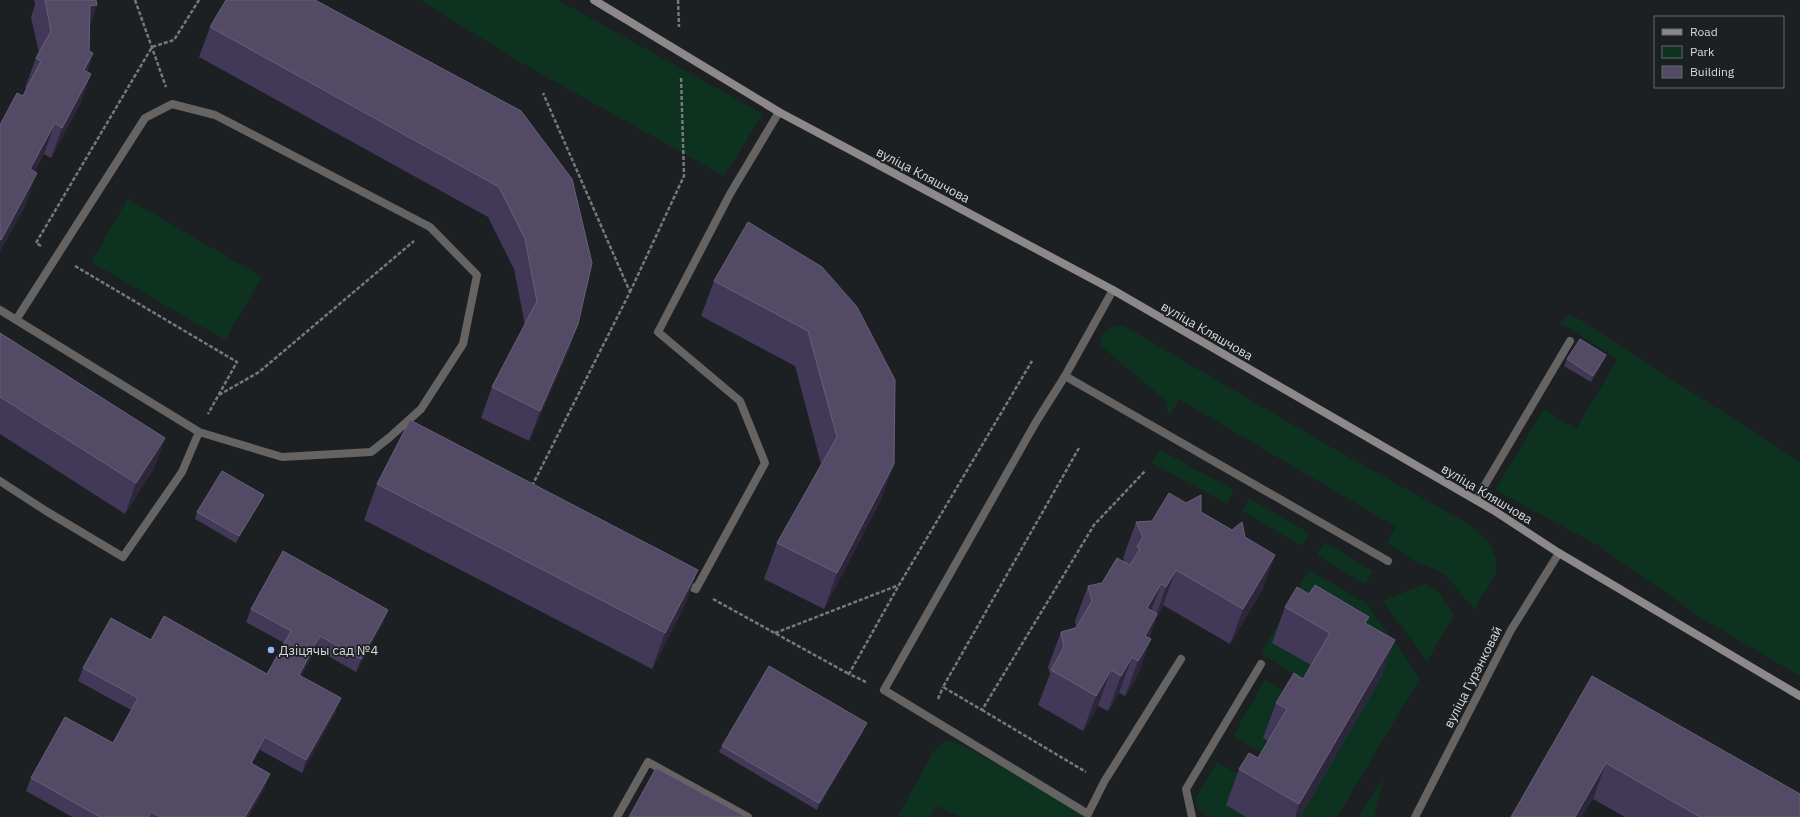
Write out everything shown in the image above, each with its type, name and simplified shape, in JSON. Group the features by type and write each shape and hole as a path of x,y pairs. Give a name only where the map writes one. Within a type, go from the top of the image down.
{"street":[{"name":"вуліца Кляшчова","path":"594,0 779,112 1113,290 1476,500 1559,552 1800,696"},
{"path":"0,310 16,320 199,432 282,457 370,452 394,439 421,409 463,344 478,275 430,227 215,115 172,104 145,118 16,320"},
{"path":"675,579 696,589 765,464 740,401 658,332 730,194 779,112"},
{"path":"1113,290 1065,376 1036,422 884,690 1088,814 1104,782 1181,659"},
{"path":"1476,500 1570,342"},
{"path":"1065,376 1388,561"},
{"path":"0,481 46,511 123,557 182,472 199,432"},
{"name":"вуліца Гурэнковай","path":"1415,817 1511,630 1559,552"},
{"path":"1192,817 1186,789 1261,664"},
{"path":"617,817 648,762 748,817"}],"path":[{"path":"135,0 172,104"},
{"path":"199,0 174,40 152,47 36,243 237,362 199,432"},
{"path":"530,489 630,292 684,176 678,0"},
{"path":"542,93 630,292"},
{"path":"219,395 259,372 430,227"},
{"path":"849,674 900,584 1032,361"},
{"path":"1079,448 943,687 1104,782"},
{"path":"982,710 1094,525 1145,471"},
{"path":"775,633 900,584"},
{"path":"696,589 849,674 884,690"}],"green space":[{"path":"420,0 558,0 763,114 724,176 520,62"},
{"path":"128,199 262,277 225,340 91,262"},
{"path":"1569,314 1800,462 1800,676 1703,619 1596,544 1495,490 1544,409 1576,429 1618,359 1560,323"},
{"path":"1112,326 1124,326 1336,450 1467,523 1488,541 1496,558 1496,575 1474,609 1446,575 1412,559 1387,543 1396,527 1179,399 1169,416 1165,400 1100,345 1101,336"},
{"path":"1160,450 1234,490 1227,504 1152,463"},
{"path":"1249,498 1309,533 1302,546 1242,511"},
{"path":"1324,542 1373,571 1365,584 1317,555"},
{"path":"1309,570 1367,604 1420,678 1337,817 1300,817 1317,669 1309,683 1261,654"},
{"path":"1425,584 1438,592 1454,615 1427,661 1383,601"},
{"path":"1265,680 1299,700 1264,738 1274,744 1267,756 1233,736"},
{"path":"946,741 957,742 1093,817 960,817 937,806 930,817 898,817 933,752"},
{"path":"1217,762 1252,782 1246,817 1210,817 1198,810 1196,798"},
{"path":"1384,777 1374,817 1359,817"}],"building":[{"path":"45,0 96,0 97,5 90,6 89,51 93,53 84,70 91,74 62,128 55,123 30,169 37,173 1,240 0,125 17,93 23,96 41,61 36,58 51,31"},
{"path":"226,0 315,0 521,111 572,179 592,263 578,324 540,411 492,387 537,301 525,239 499,187 210,27"},
{"path":"748,222 822,267 857,307 895,380 894,464 837,573 777,543 837,437 808,331 714,281"},
{"path":"0,333 165,438 136,483 0,397"},
{"path":"1580,339 1606,355 1593,376 1567,359"},
{"path":"410,420 698,570 665,633 377,484"},
{"path":"222,471 264,495 239,536 197,512"},
{"path":"1169,493 1186,503 1201,495 1201,512 1232,530 1242,522 1245,537 1275,555 1243,609 1176,570 1166,587 1161,584 1147,608 1157,614 1145,636 1151,639 1138,661 1132,657 1121,676 1111,670 1096,696 1051,670 1064,647 1061,632 1076,628 1092,601 1088,586 1102,583 1117,558 1130,565 1140,549 1137,547 1143,537 1136,522 1152,521"},
{"path":"283,551 388,610 361,659 320,636 299,675 341,698 306,760 265,737 251,763 270,774 245,817 161,817 151,812 148,817 100,817 31,778 65,717 113,743 138,698 83,668 111,618 151,640 164,616 267,674 291,631 251,609"},
{"path":"1315,585 1369,617 1365,623 1395,640 1299,804 1239,769 1249,753 1258,758 1287,709 1276,703 1294,673 1303,679 1330,633 1285,607 1297,587 1309,594"},
{"path":"769,666 867,723 819,803 722,746"},
{"path":"1592,676 1800,794 1800,817 1700,817 1606,763 1575,817 1511,817"},
{"path":"656,768 746,817 629,817"}],"place":[{"name":"Дзіцячы сад №4","path":"271,650"}]}
